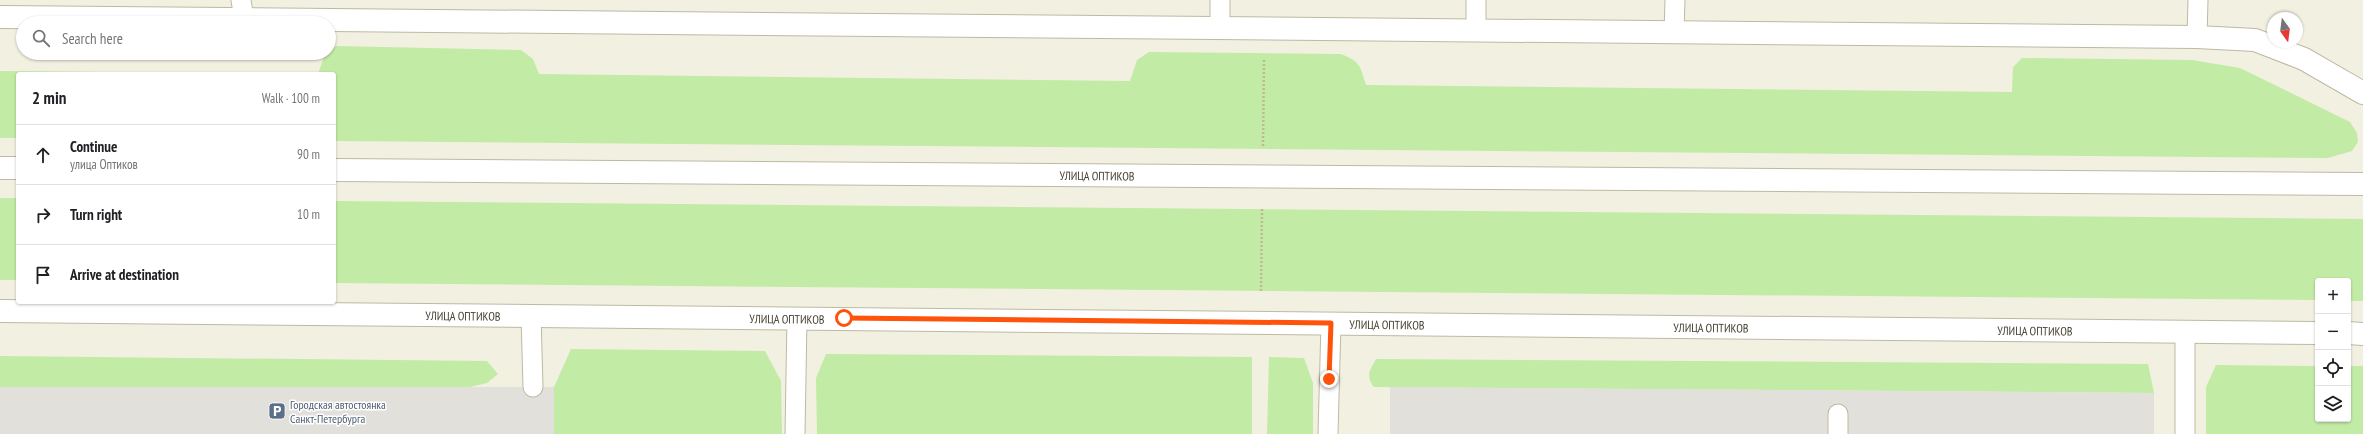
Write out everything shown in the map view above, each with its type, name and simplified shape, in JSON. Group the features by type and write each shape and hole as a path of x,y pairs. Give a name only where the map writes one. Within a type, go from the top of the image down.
{"street":[{"path":"35,16 243,10 1220,28 2197,37 2255,40 2304,59 2363,93"},
{"path":"0,17 16,17"},
{"path":"0,168 16,168"},
{"name":"УЛИЦА ОПТИКОВ","path":"336,170 2363,184"},
{"name":"УЛИЦА ОПТИКОВ","path":"0,311 2315,333"},
{"path":"2351,334 2363,334"}],"lane":[{"path":"1220,0 1220,28"},
{"path":"1476,0 1476,30"},
{"path":"1674,0 1674,32"},
{"path":"2197,37 2198,0"},
{"path":"531,315 533,387"},
{"path":"795,434 797,318"},
{"path":"1328,434 1331,323"},
{"path":"2184,434 2185,331"},
{"path":"1838,414 1838,434"}],"path":[{"path":"1263,148 1264,56"},
{"path":"1261,291 1262,209"}],"green space":[{"path":"336,46 521,50 533,59 539,74 1130,81 1137,60 1149,52 1341,54 1359,65 1366,85 2012,92 2013,67 2022,58 2192,60 2240,68 2350,122 2357,133 2358,142 2352,151 2328,158 336,141 336,72 319,72 323,60 336,60"},
{"path":"0,71 106,72 16,72 16,138 0,138"},
{"path":"0,198 16,198 16,280 0,280"},
{"path":"336,201 2363,219 2363,301 2351,301 2351,278 2315,278 2315,300 336,283"},
{"path":"571,349 765,351 781,381 782,434 554,434 554,387"},
{"path":"826,354 1252,357 1252,434 817,434 816,378"},
{"path":"0,356 487,361 498,374 487,383 470,387 0,387"},
{"path":"1269,357 1304,358 1313,383 1313,434 1267,434"},
{"path":"1376,359 2148,364 2154,393 1374,387 1371,383 1369,373"},
{"path":"2216,365 2315,366 2315,422 2351,422 2351,366 2363,366 2363,434 2206,434 2206,387"}],"shaded area":[{"name":"Городская автостоянка Санкт-Петербурга","path":"0,387 554,387 554,434 0,434"},
{"path":"1390,387 2154,393 2154,434 1390,434"}],"place":[{"name":"Городская автостоянка Санкт-Петербурга","path":"277,411"}],"route":[{"path":"844,318 1331,323 1329,379"}]}
